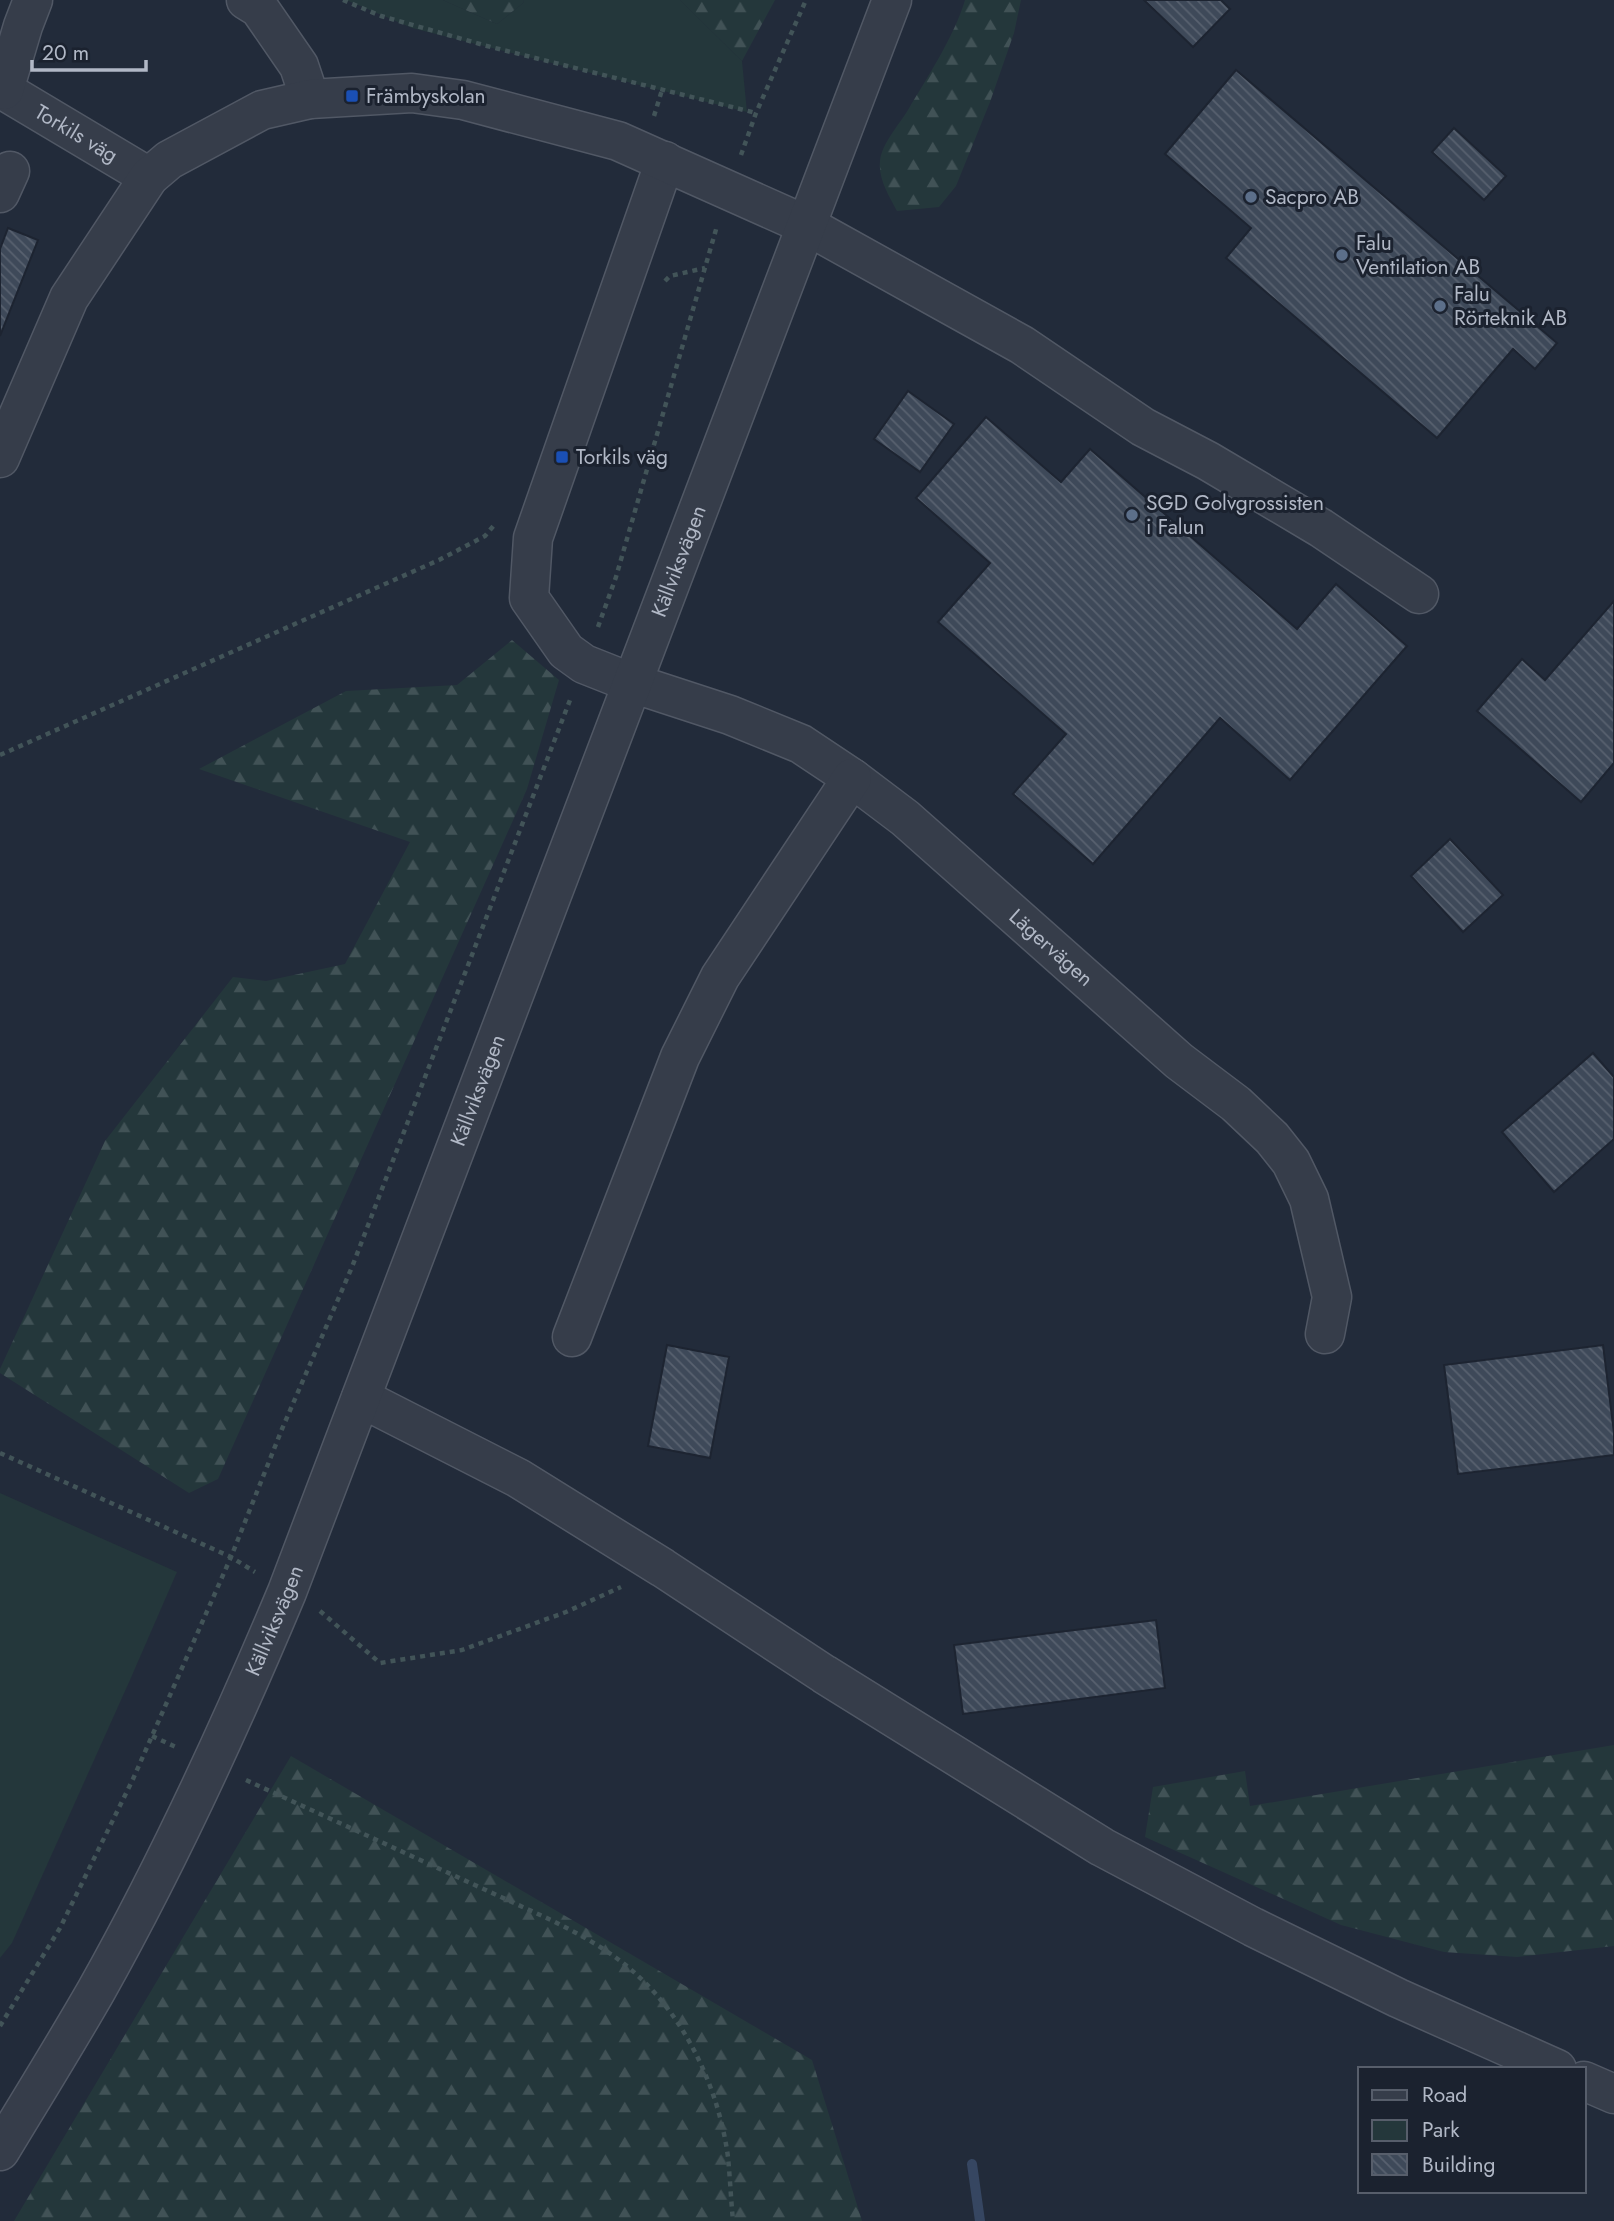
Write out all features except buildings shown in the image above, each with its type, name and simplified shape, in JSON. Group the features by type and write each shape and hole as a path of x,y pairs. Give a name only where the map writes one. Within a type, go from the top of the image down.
{"street":[{"name":"Torkils väg","path":"33,0 2,89 149,177"},
{"path":"246,0 259,8 299,66 310,99"},
{"name":"Källviksvägen","path":"0,2151 96,1990 192,1807 287,1592 892,0"},
{"path":"0,458 10,410 69,298 149,177 169,160 262,110 310,99 412,93 514,111 618,141 806,225 1022,345 1143,427 1208,461 1321,528 1419,594"},
{"path":"584,664 566,651 529,598 533,538 665,161"},
{"name":"Lägervägen","path":"584,664 632,683 730,715 801,744 852,778 905,818 1179,1061 1236,1104 1272,1138 1291,1162 1309,1199 1332,1297 1325,1334"},
{"path":"572,1337 680,1057 720,976 852,778"},
{"path":"361,1398 518,1478 663,1568 824,1674 1102,1847 1253,1927 1398,1998 1553,2067"},
{"path":"1586,2082 1614,2094"}],"path":[{"path":"343,0 381,16 487,46 756,113"},
{"path":"0,2026 60,1928 133,1779 231,1557 282,1429 352,1267 616,577 729,190 756,113 806,0"},
{"path":"0,755 439,560 485,536 502,517"},
{"path":"0,1453 231,1557"},
{"path":"380,1663 462,1650 566,1612 663,1568"},
{"path":"152,1735 551,1920 590,1940 635,1972 657,1994 683,2031 710,2085 728,2156 733,2221"}],"green space":[{"path":"346,0 443,0 497,24 524,0 680,0 742,61 747,112 412,28"},
{"path":"443,0 524,0 497,24"},
{"path":"680,0 775,0 742,61"},
{"path":"965,0 1021,0 1014,33 956,186 939,207 897,211 882,181 881,154 940,56"},
{"path":"512,640 559,680 527,789 218,1479 189,1493 0,1373 0,1369 105,1141 233,977 266,981 345,964 410,842 199,769 346,691 457,685"},
{"path":"0,1493 177,1572 12,1943 0,1958"},
{"path":"1614,1745 1614,1946 1517,1957 1444,1952 1341,1925 1145,1837 1153,1787 1245,1771 1250,1806"},
{"path":"291,1756 812,2060 862,2221 14,2221"}],"waterway":[{"path":"972,2164 980,2221"}],"place":[{"name":"Främbyskolan","path":"352,96"},
{"name":"Sacpro AB","path":"1251,197"},
{"name":"Falu Ventilation AB","path":"1342,255"},
{"name":"Falu Rörteknik AB","path":"1440,306"},
{"name":"Torkils väg","path":"562,457"},
{"name":"SGD Golvgrossisten i Falun","path":"1132,515"}]}
